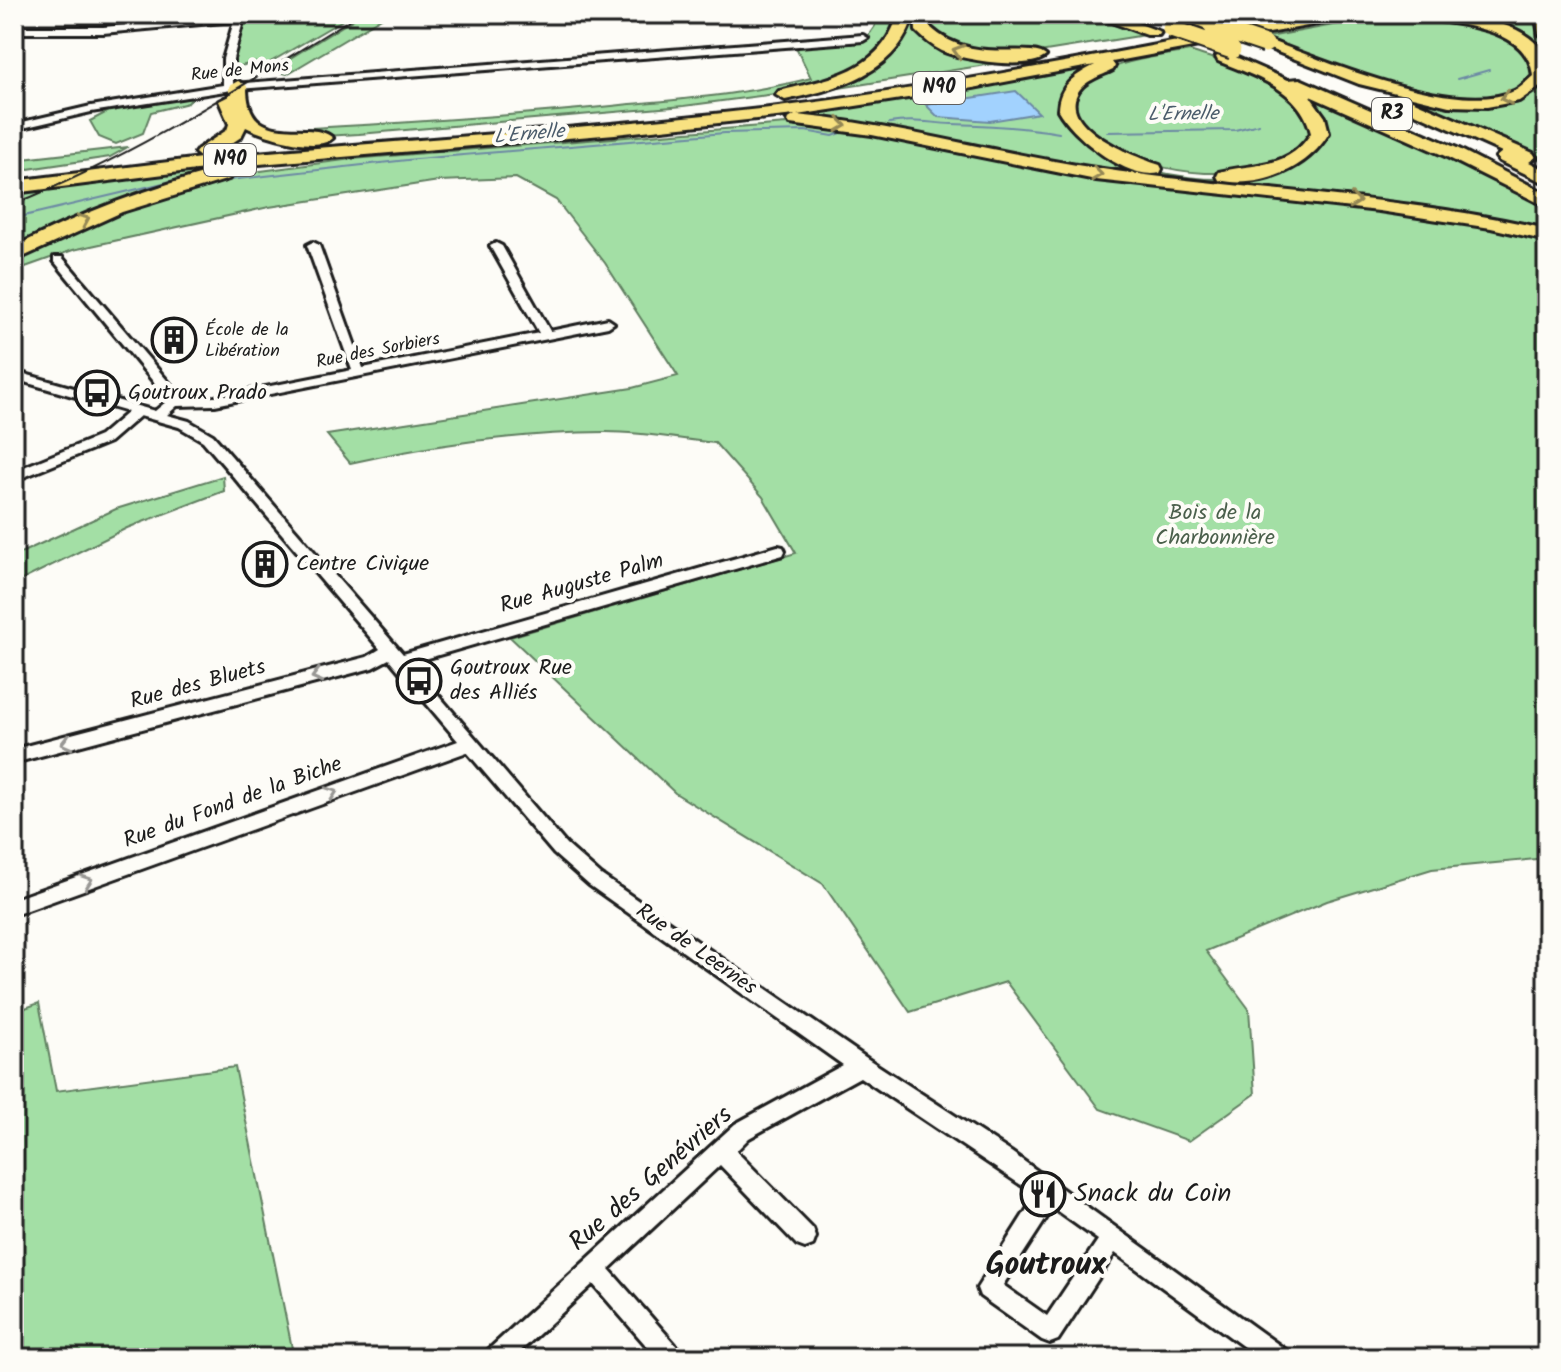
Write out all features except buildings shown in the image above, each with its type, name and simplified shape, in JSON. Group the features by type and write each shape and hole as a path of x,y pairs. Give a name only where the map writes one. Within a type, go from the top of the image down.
{"highway":[{"path":"712,115 800,92 859,70 895,44 902,33 906,14"},
{"path":"923,14 922,28 928,36 939,44 972,55 1013,58 1091,52"},
{"path":"1097,14 1153,32 1324,66 1402,92 1460,101 1491,101 1516,96 1529,90 1542,78 1540,61 1518,40 1470,21 1423,14"},
{"name":"R3","path":"1125,14 1374,97 1547,178"},
{"name":"R3","path":"1148,14 1176,29"},
{"name":"N90","path":"14,177 204,153 712,115 1299,14"},
{"path":"1350,16 1385,14"},
{"path":"1543,14 1547,34"},
{"name":"N90","path":"14,187 149,168 446,144 911,93 1176,29 1350,16"},
{"path":"1204,23 1307,102 1315,113 1320,133 1308,152 1282,168 1261,173 1191,175 1120,158 1079,132 1067,111 1066,101 1077,82 1176,29 1204,23"},
{"path":"1236,50 1547,201"},
{"name":"R3","path":"1236,50 1378,108 1547,189"},
{"path":"1324,66 1547,167"},
{"path":"233,87 242,117 265,130 299,137 372,139"},
{"path":"204,153 235,133 238,124 230,109 233,87"},
{"path":"712,115 851,126 1051,167 1141,180 1406,206 1489,220 1547,235"},
{"path":"14,255 110,210 207,178 272,165 446,144"}],"street":[{"path":"14,30 103,30 240,16 228,59 233,87"},
{"name":"Rue de Mons","path":"14,127 91,109 233,87 863,38"},
{"path":"313,245 359,373"},
{"path":"496,246 546,335"},
{"path":"14,375 158,416 174,402 167,389 58,259"},
{"name":"Rue des Sorbiers","path":"174,402 215,401 608,323"},
{"path":"14,476 105,439 138,410"},
{"name":"Rue de Leernes","path":"158,416 184,424 208,438 560,849 595,880 861,1066 1050,1193 1278,1358"},
{"name":"Rue Auguste Palm","path":"394,656 778,551"},
{"name":"Rue des Bluets","path":"14,756 394,656"},
{"name":"Rue du Fond de la Biche","path":"14,907 469,744"},
{"name":"Rue des Genévriers","path":"496,1358 742,1131 861,1066"},
{"path":"721,1151 805,1237"},
{"path":"1050,1193 988,1288 1050,1332 1112,1238"},
{"path":"593,1267 672,1358"}],"green space":[{"path":"246,14 353,14 250,74 249,67 253,63 232,68"},
{"path":"362,14 388,14 287,74 271,70"},
{"path":"872,14 899,14 879,52 859,66 811,86 775,94 684,106 359,134 324,136 273,130 570,110 762,89 811,78 795,45 865,40 875,26"},
{"path":"910,14 919,14 923,36 1018,60 807,93 854,74 886,54 899,42"},
{"path":"930,14 1081,14 1145,35 1027,54 960,49 930,31 927,19"},
{"path":"1439,14 1539,14 1547,45 1547,68 1529,45 1460,17"},
{"path":"1415,16 1473,25 1503,35 1525,51 1535,75 1516,91 1489,99 1457,99 1388,84 1263,38 1361,20"},
{"path":"1190,51 1260,76 1296,99 1308,120 1310,134 1304,146 1274,163 1255,168 1218,173 1179,170 1141,161 1105,145 1075,115 1078,97 1086,84 1100,73 1136,60"},
{"path":"1102,65 1087,72 1065,118 1085,140 1115,157 1151,170 1190,177 1230,179 1268,174 1299,162 1322,143 1290,85 1399,132 1547,206 1547,233 1470,214 1410,205 1147,179 819,119 778,117 928,96"},
{"path":"1547,75 1547,163 1387,90 1449,100 1498,100 1519,96 1536,88"},
{"path":"194,96 188,103 151,112 143,133 116,144 99,137 90,121 109,111"},
{"name":"Bois de la Charbonnière","path":"786,124 859,132 1048,171 1139,184 1428,214 1547,240 1547,858 1432,869 1327,901 1206,951 1249,1009 1255,1094 1189,1141 1100,1109 1006,982 910,1012 823,884 675,793 510,637 796,553 763,497 715,443 620,432 574,433 445,445 350,463 327,435 632,388 678,376 605,263 556,200 516,178 439,181 269,207 73,250 14,271 14,262 95,220 216,180 253,172 352,159"},
{"path":"128,147 110,157 14,171 14,160"},
{"path":"292,160 224,172 14,252 17,226 14,191 143,173"},
{"path":"223,476 224,491 127,528 14,584 14,556 116,509"},
{"path":"39,1003 56,1091 235,1067 294,1358 14,1358 14,1012"}],"water":[{"path":"1016,91 1039,113 990,121 938,117 926,105"}],"waterway":[{"name":"L'Ernelle","path":"1457,79 1489,70"},
{"name":"L'Ernelle","path":"889,123 913,121 1059,133"},
{"name":"L'Ernelle","path":"1107,132 1235,130 1259,124"},
{"name":"L'Ernelle","path":"220,181 416,159 725,133 805,131 833,136 841,133"},
{"name":"L'Ernelle","path":"24,216 197,175"}],"tram line":[{"path":"14,204 60,185 147,141 359,14"}],"place":[{"name":"École de la Libération","path":"174,340"},
{"name":"Goutroux Prado","path":"97,393"},
{"name":"Centre Civique","path":"265,564"},
{"name":"Goutroux Rue des Alliés","path":"419,681"},
{"name":"Snack du Coin","path":"1043,1194"}],"district":[{"name":"Goutroux","path":"1046,1265"}]}
